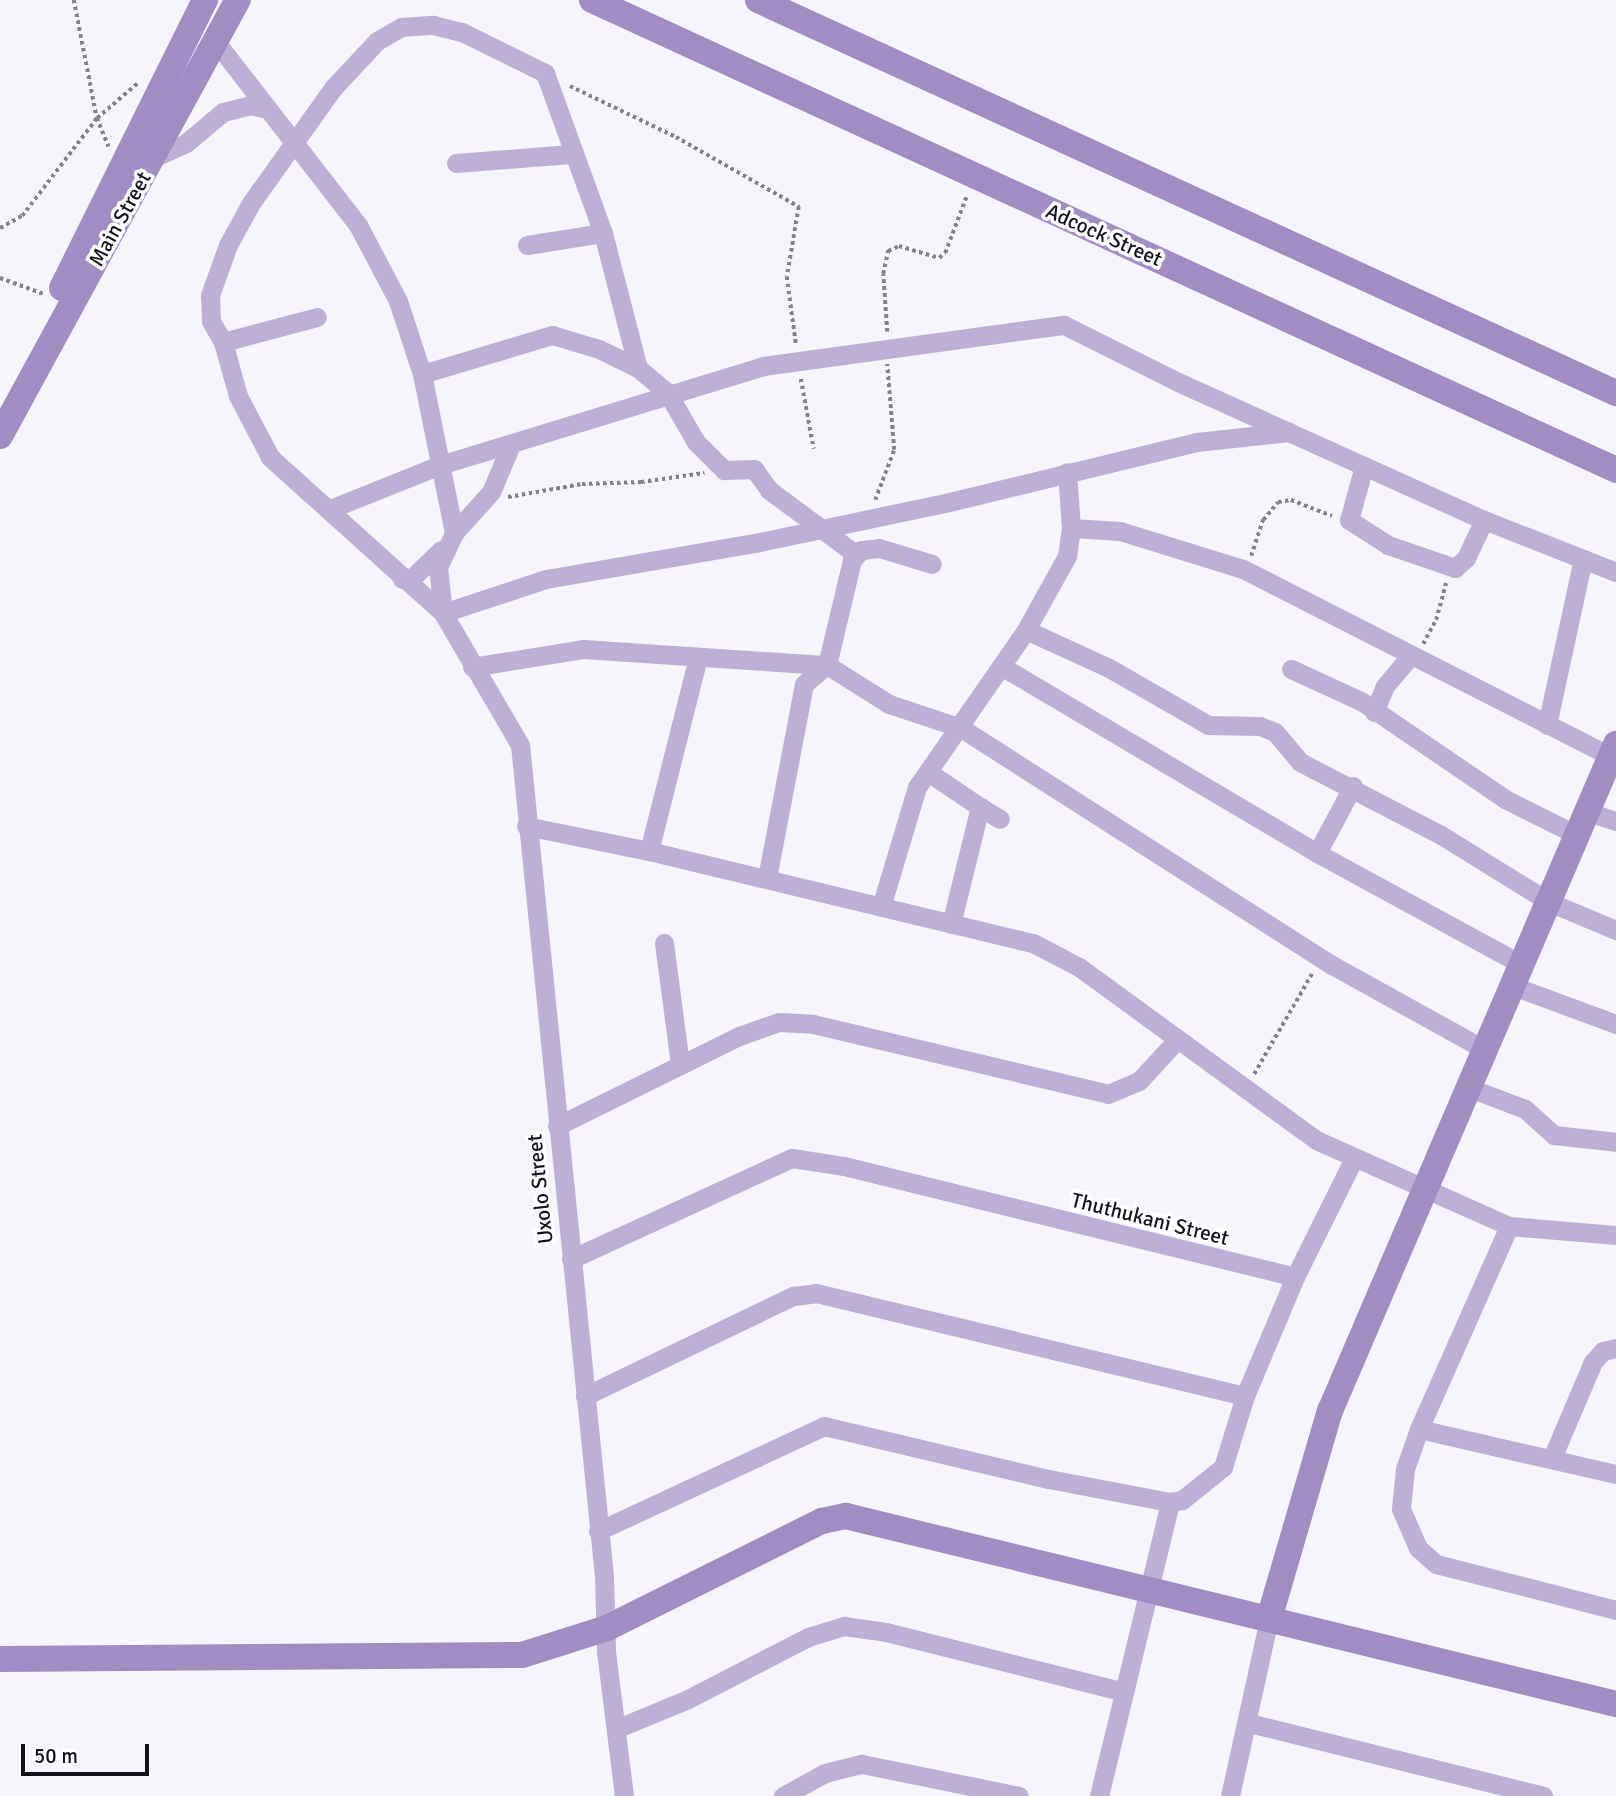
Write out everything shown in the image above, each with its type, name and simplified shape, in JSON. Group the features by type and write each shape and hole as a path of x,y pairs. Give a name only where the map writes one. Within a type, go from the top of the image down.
{"street":[{"name":"Main Street","path":"0,412 205,0"},
{"name":"Main Street","path":"0,436 155,157 238,0"},
{"name":"Adcock Street","path":"592,0 1616,470"},
{"path":"758,0 1616,393"},
{"path":"443,613 402,579 330,509 270,457 238,396 223,342 211,321 210,295 228,245 292,141 377,41 401,27 433,25 461,32 545,74 571,154 603,233 638,368"},
{"path":"216,42 358,225 398,301 422,374 440,465 449,540 438,567 443,613 472,667 583,649 827,665 881,700 961,728 1321,958 1487,1051"},
{"path":"155,157 186,144 223,112 251,105 267,109"},
{"path":"456,163 571,154"},
{"path":"527,245 603,233"},
{"path":"223,342 317,317"},
{"path":"330,509 440,465 510,447 667,392 798,361 1064,325 1289,432 1484,520 1616,572"},
{"path":"422,374 552,335 599,348 638,368 667,392 696,442 724,470 754,469 769,490 857,555"},
{"path":"443,613 546,579 820,528 1197,442 1289,432"},
{"path":"402,579 421,572 485,502 510,447"},
{"path":"1364,466 1348,517 1352,526 1369,536 1450,569 1466,558 1484,520"},
{"path":"881,907 911,802 928,772 961,728 1026,630 1068,556 1071,528 1067,472"},
{"path":"1071,528 1120,531 1246,570 1547,725 1614,753 1329,1411 1269,1619 1249,1723 1230,1796"},
{"path":"767,878 804,684 827,665 857,555 861,550 879,548 932,564"},
{"path":"1547,725 1583,559"},
{"path":"1026,630 1109,668 1208,725 1268,729 1282,736 1300,762 1353,786 1490,863 1549,902 1616,930"},
{"path":"1374,712 1385,686 1411,654"},
{"path":"649,851 698,657"},
{"path":"1000,666 1317,853 1517,976 1616,1024"},
{"name":"Uxolo Street","path":"472,667 520,745 598,1531 607,1628 606,1652 618,1728 624,1796"},
{"path":"1291,669 1342,690 1505,799 1583,824 1616,821"},
{"path":"928,772 1000,819"},
{"path":"1317,853 1353,786"},
{"path":"951,924 980,807"},
{"path":"526,826 767,878 1033,943 1064,957 1297,1129 1354,1158 1509,1226 1616,1235"},
{"path":"664,943 680,1065"},
{"path":"557,1126 763,1025 791,1021 1108,1094 1139,1081 1176,1041"},
{"path":"1470,1087 1525,1110 1554,1135 1616,1142"},
{"name":"Thuthukani Street","path":"570,1259 792,1158 994,1203 1295,1277"},
{"path":"598,1531 824,1426 1170,1502 1196,1492 1223,1467 1245,1396 1295,1277 1354,1158"},
{"path":"1509,1226 1419,1429 1400,1501 1409,1533 1423,1555 1451,1569 1616,1610"},
{"path":"585,1396 793,1296 816,1293 1245,1396"},
{"path":"1552,1458 1593,1362 1604,1351 1616,1348"},
{"path":"1419,1429 1616,1474"},
{"path":"1098,1796 1170,1502"},
{"path":"0,1659 522,1655 607,1628 822,1521 846,1516 1616,1704"},
{"path":"618,1728 688,1699 807,1637 844,1626 886,1632 1124,1692"},
{"path":"1249,1723 1543,1796"},
{"path":"783,1796 825,1773 862,1764 1019,1796"}],"path":[{"path":"74,0 97,118 121,169"},
{"path":"545,74 676,137 799,207 787,276 798,361 814,449"},
{"path":"0,228 22,216 97,118 141,80"},
{"path":"867,518 894,450 883,274 888,251 899,246 939,258 945,253 974,176"},
{"path":"0,278 57,300"},
{"path":"485,502 582,484 640,482 724,470"},
{"path":"1246,570 1263,520 1278,502 1291,500 1336,517 1348,517"},
{"path":"1411,654 1423,644 1436,620 1450,569"},
{"path":"1244,1088 1321,958"}]}
